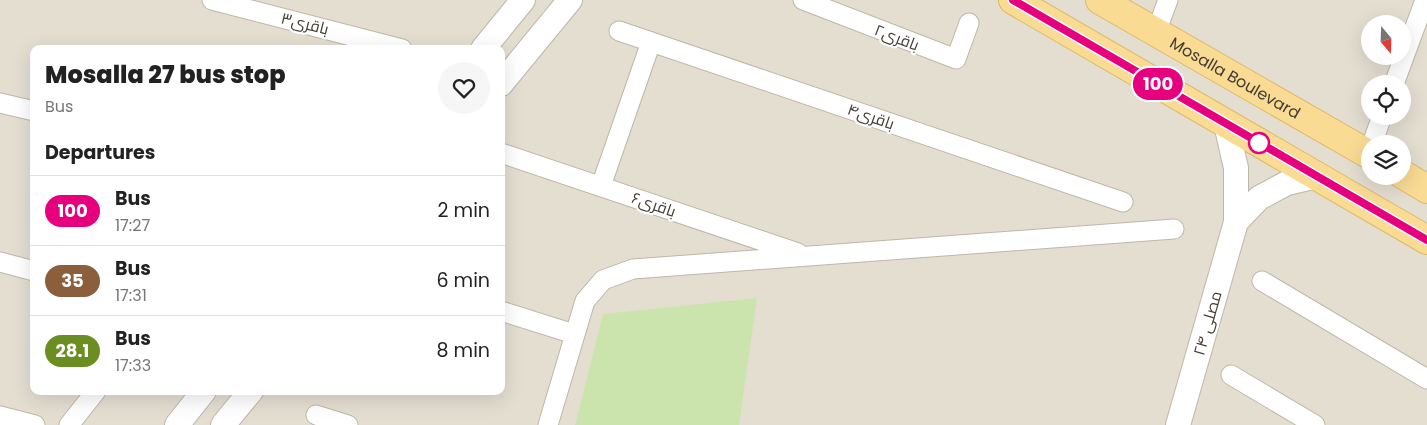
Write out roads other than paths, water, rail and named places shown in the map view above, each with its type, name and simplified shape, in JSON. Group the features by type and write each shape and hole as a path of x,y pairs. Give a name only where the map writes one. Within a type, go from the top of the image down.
{"main road":[{"path":"1013,0 1427,240"},
{"name":"Mosalla Boulevard","path":"1100,0 1361,145"},
{"path":"1411,179 1427,188"}],"street":[{"name":"باقری۳","path":"212,0 366,44"},
{"path":"486,45 523,0"},
{"path":"505,79 570,0"},
{"name":"باقری۲","path":"803,0 956,59 968,23"},
{"path":"1156,32 1168,0"},
{"path":"1397,75 1425,0"},
{"name":"باقری۴","path":"619,31 1123,202"},
{"path":"601,186 651,42"},
{"path":"0,103 30,110"},
{"path":"1226,124 1236,168 1236,222"},
{"name":"باقری۶","path":"505,154 806,256"},
{"path":"1236,222 1259,198 1287,183 1317,176"},
{"name":"مصلی ۲۴","path":"1178,425 1236,222"},
{"path":"548,425 585,302 603,280 633,269 1174,229"},
{"path":"0,262 30,270"},
{"path":"1262,281 1427,379"},
{"path":"505,312 574,334"},
{"path":"1231,375 1315,425"},
{"path":"69,425 93,395"},
{"path":"177,425 201,395"},
{"path":"223,425 248,395"},
{"path":"316,415 348,425"},
{"path":"0,416 35,425"}]}
